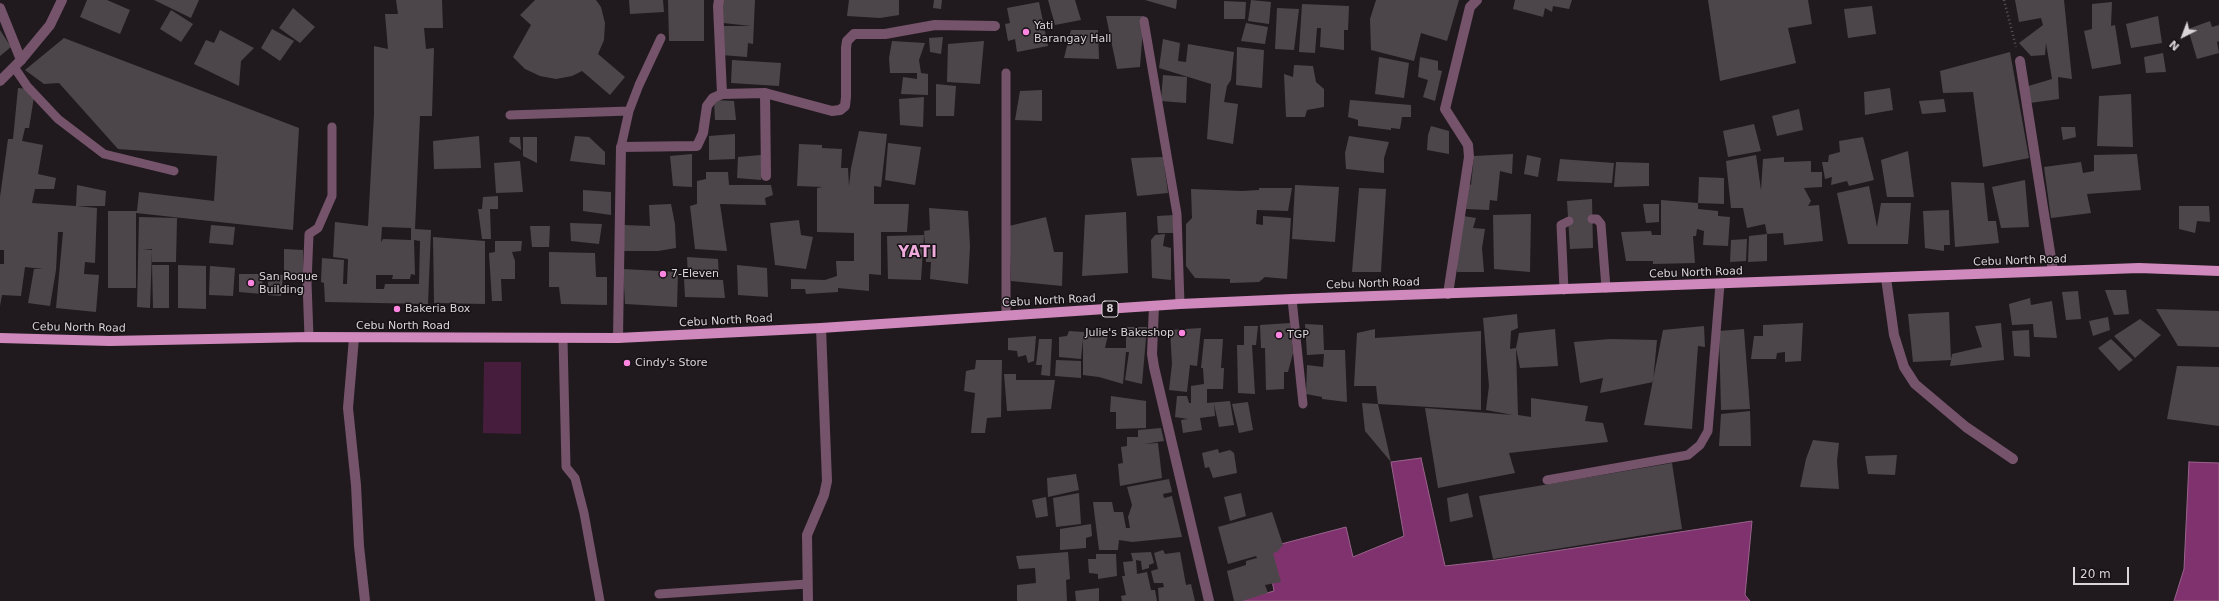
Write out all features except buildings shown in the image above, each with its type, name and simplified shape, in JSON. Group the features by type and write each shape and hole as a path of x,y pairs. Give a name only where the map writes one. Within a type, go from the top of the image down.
{"main road":[{"name":"Cebu North Road","path":"0,338 110,341 309,337 618,338 821,328 1180,304 1292,299 2139,268 2219,271"}],"street":[{"path":"0,81 21,60 50,25 62,0"},
{"path":"719,0 722,94"},
{"path":"1448,294 1469,157 1468,145 1445,109 1470,7 1478,0"},
{"path":"0,8 21,60"},
{"path":"618,338 621,147 692,148 697,146 703,133 706,106 713,98 722,94 765,93 832,111 840,110 845,106 846,97 847,41 854,34 885,34 935,26 995,26"},
{"path":"2020,61 2053,271"},
{"path":"765,93 766,176"},
{"path":"1886,278 1894,335 1904,367 1915,384 1966,427 2013,460"},
{"path":"1154,306 1152,354 1154,367 1209,601"},
{"path":"808,601 806,584 807,535 820,508 827,481 821,328"},
{"path":"354,338 348,408 356,485 359,546 365,601"}],"lane":[{"path":"1144,21 1177,214 1180,304"},
{"path":"621,147 629,111 638,85 661,38"},
{"path":"14,67 28,86 58,119 104,154 174,171"},
{"path":"1006,72 1006,315"},
{"path":"510,115 629,111"},
{"path":"309,337 307,282 309,234 318,228 332,196 332,127"},
{"path":"1592,219 1597,219 1601,224 1606,288"},
{"path":"1564,290 1561,226 1568,221"},
{"path":"1547,480 1688,454 1700,445 1708,431 1720,284"},
{"path":"1292,299 1303,404"},
{"path":"563,339 566,467 575,478 584,513 600,601"},
{"path":"659,594 806,584"}],"path":[{"path":"2004,0 2020,61"}],"shaded area":[{"path":"484,362 521,362 521,434 483,433"},
{"path":"1421,458 1445,566 1496,560 1752,521 1745,595 1750,601 1237,601 1274,591 1266,548 1346,527 1353,557 1404,536 1391,462"},
{"path":"2189,462 2219,463 2219,601 2174,601 2184,569"}],"place":[{"name":"Yati Barangay Hall","path":"1026,32"},
{"name":"7-Eleven","path":"663,274"},
{"name":"San Roque Building","path":"251,283"},
{"name":"Bakeria Box","path":"397,309"},
{"name":"Julie's Bakeshop","path":"1182,333"},
{"name":"TGP","path":"1279,335"},
{"name":"Cindy's Store","path":"627,363"}],"district":[{"name":"YATI","path":"918,253"}]}
